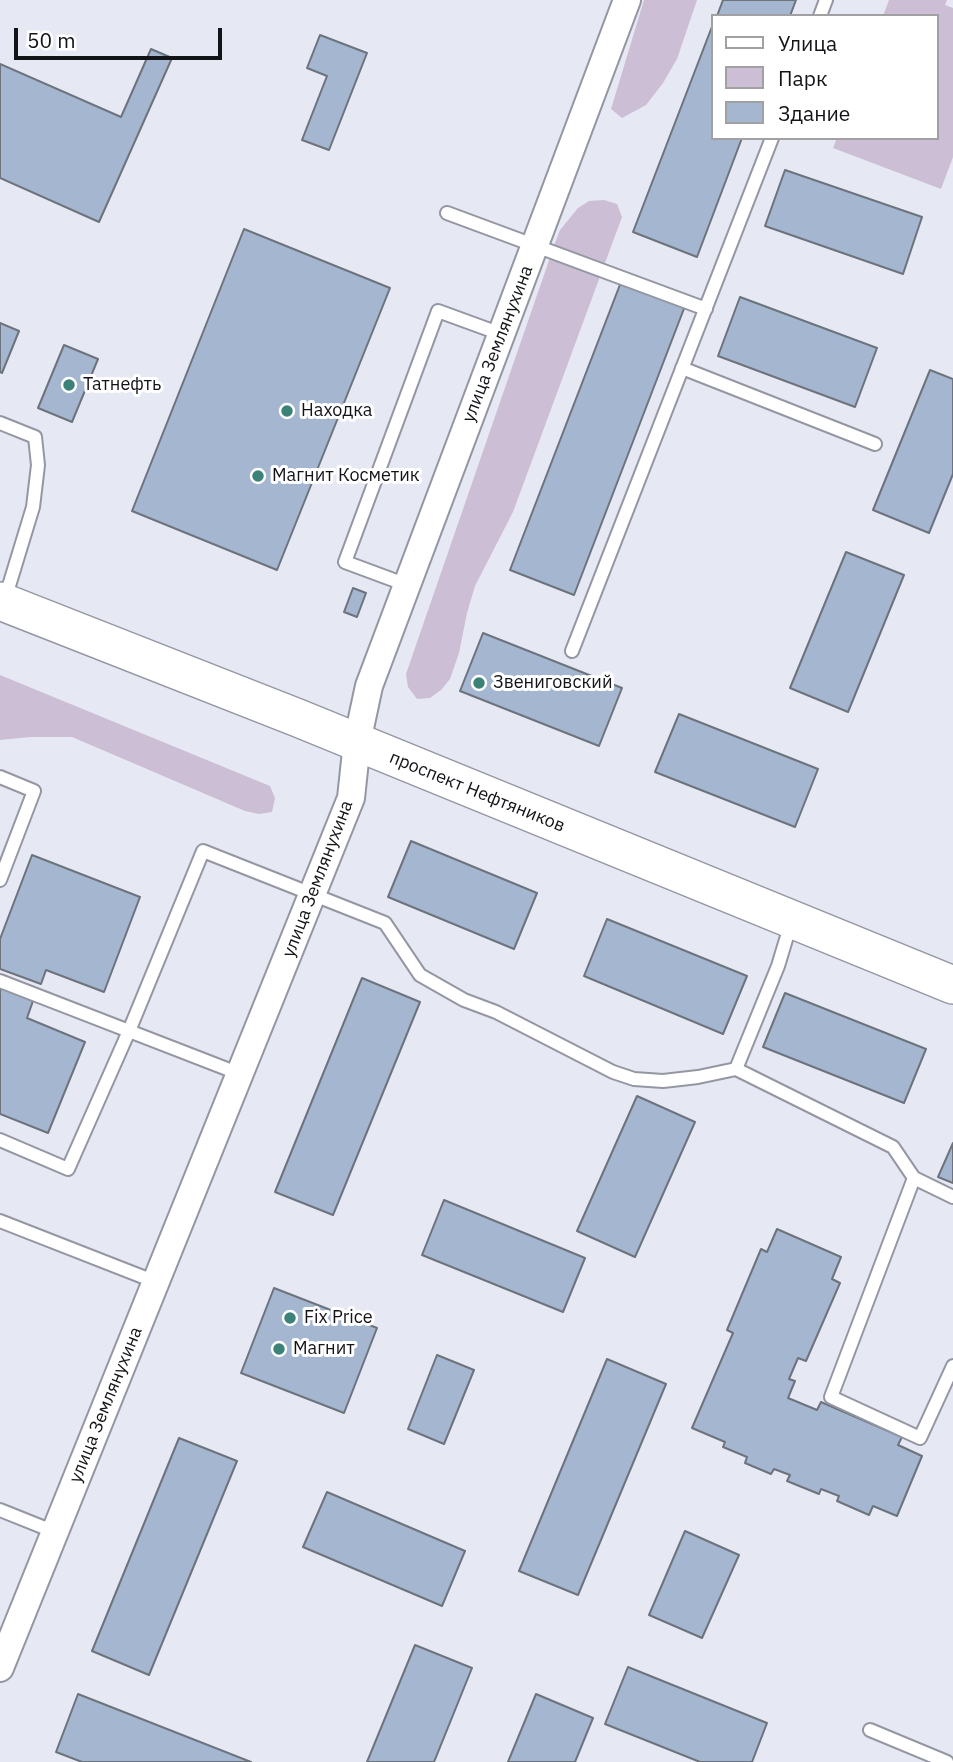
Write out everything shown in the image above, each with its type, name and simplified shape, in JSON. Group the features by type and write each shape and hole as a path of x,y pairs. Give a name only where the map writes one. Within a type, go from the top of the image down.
{"main road":[{"name":"проспект Нефтяников","path":"2,602 357,742 953,985"}],"street":[{"name":"улица Землянухина","path":"0,1668 351,798 357,742 369,686 627,0"}],"lane":[{"path":"572,651 771,140"},
{"path":"447,213 706,309"},
{"path":"407,585 345,562 438,311 501,334"},
{"path":"682,368 875,444"},
{"path":"0,423 35,437 38,465 33,507 2,602"},
{"path":"0,777 34,790 0,880"},
{"path":"0,1140 68,1169 129,1031 203,851 385,923 419,975 464,1000 496,1012 613,1072 634,1079 663,1081 736,1069 893,1147 914,1178 953,1197"},
{"path":"736,1069 778,966 793,919"},
{"path":"0,981 240,1074"},
{"path":"914,1178 831,1397 920,1438 953,1366"},
{"path":"0,1222 156,1282"},
{"path":"0,1510 55,1532"},
{"path":"870,1730 947,1762"}],"green space":[{"path":"644,0 697,0 677,59 663,83 646,105 622,118 611,109"},
{"path":"889,0 947,0 945,5 953,8 953,157 941,189 833,148 836,140 939,140 939,14 884,14"},
{"path":"604,200 617,204 622,217 513,512 475,586 450,679 430,698 417,699 408,687 406,674 555,243 560,230 578,208 589,201"},
{"path":"0,675 270,786 275,798 272,812 259,814 245,811 72,737 0,740"}],"building":[{"path":"723,0 796,0 791,14 718,14"},
{"path":"712,27 712,140 741,140 697,257 633,232"},
{"path":"320,35 367,53 329,150 302,140 327,76 307,68"},
{"path":"151,49 172,58 99,222 0,178 0,64 121,117"},
{"path":"785,170 922,217 903,274 765,226"},
{"path":"244,229 390,288 277,570 132,511"},
{"path":"621,282 685,306 574,595 510,570"},
{"path":"740,297 877,348 855,407 718,356"},
{"path":"0,323 19,331 2,373 0,372"},
{"path":"64,345 98,359 72,422 38,408"},
{"path":"930,370 953,379 953,474 929,533 873,510"},
{"path":"846,552 904,575 848,712 790,688"},
{"path":"353,588 366,593 357,617 344,612"},
{"path":"483,633 622,688 599,746 460,691"},
{"path":"679,714 818,769 795,827 655,772"},
{"path":"411,841 537,893 514,949 388,897"},
{"path":"32,855 140,897 104,992 46,970 41,984 0,969 0,939"},
{"path":"607,919 747,976 723,1034 584,976"},
{"path":"362,978 420,1002 333,1215 275,1192"},
{"path":"0,987 33,1001 27,1018 85,1042 48,1133 0,1114"},
{"path":"785,993 926,1049 904,1103 763,1047"},
{"path":"637,1096 695,1122 635,1257 577,1231"},
{"path":"953,1143 953,1183 938,1177"},
{"path":"444,1200 585,1258 563,1312 422,1255"},
{"path":"777,1229 841,1257 832,1279 840,1283 806,1361 798,1358 789,1379 795,1381 788,1398 817,1410 821,1402 902,1437 898,1445 922,1456 897,1516 873,1506 869,1515 837,1501 839,1496 821,1489 819,1494 787,1481 790,1475 774,1469 771,1474 745,1463 747,1457 723,1447 725,1442 692,1428 733,1333 727,1330 761,1249 767,1252"},
{"path":"274,1288 377,1328 344,1413 241,1373"},
{"path":"437,1355 474,1370 444,1444 408,1429"},
{"path":"607,1359 666,1384 578,1595 519,1571"},
{"path":"179,1438 237,1461 149,1675 92,1651"},
{"path":"327,1492 465,1551 442,1606 303,1547"},
{"path":"685,1531 739,1555 702,1638 649,1615"},
{"path":"415,1645 472,1668 434,1762 367,1762"},
{"path":"628,1667 767,1723 752,1762 700,1762 605,1724"},
{"path":"78,1694 251,1762 82,1762 56,1752"},
{"path":"536,1694 593,1718 575,1762 508,1762"}],"place":[{"name":"Татнефть","path":"69,385"},
{"name":"Находка","path":"287,411"},
{"name":"Магнит Косметик","path":"258,476"},
{"name":"Звениговский","path":"479,683"},
{"name":"Fix Price","path":"290,1318"},
{"name":"Магнит","path":"279,1349"}]}
